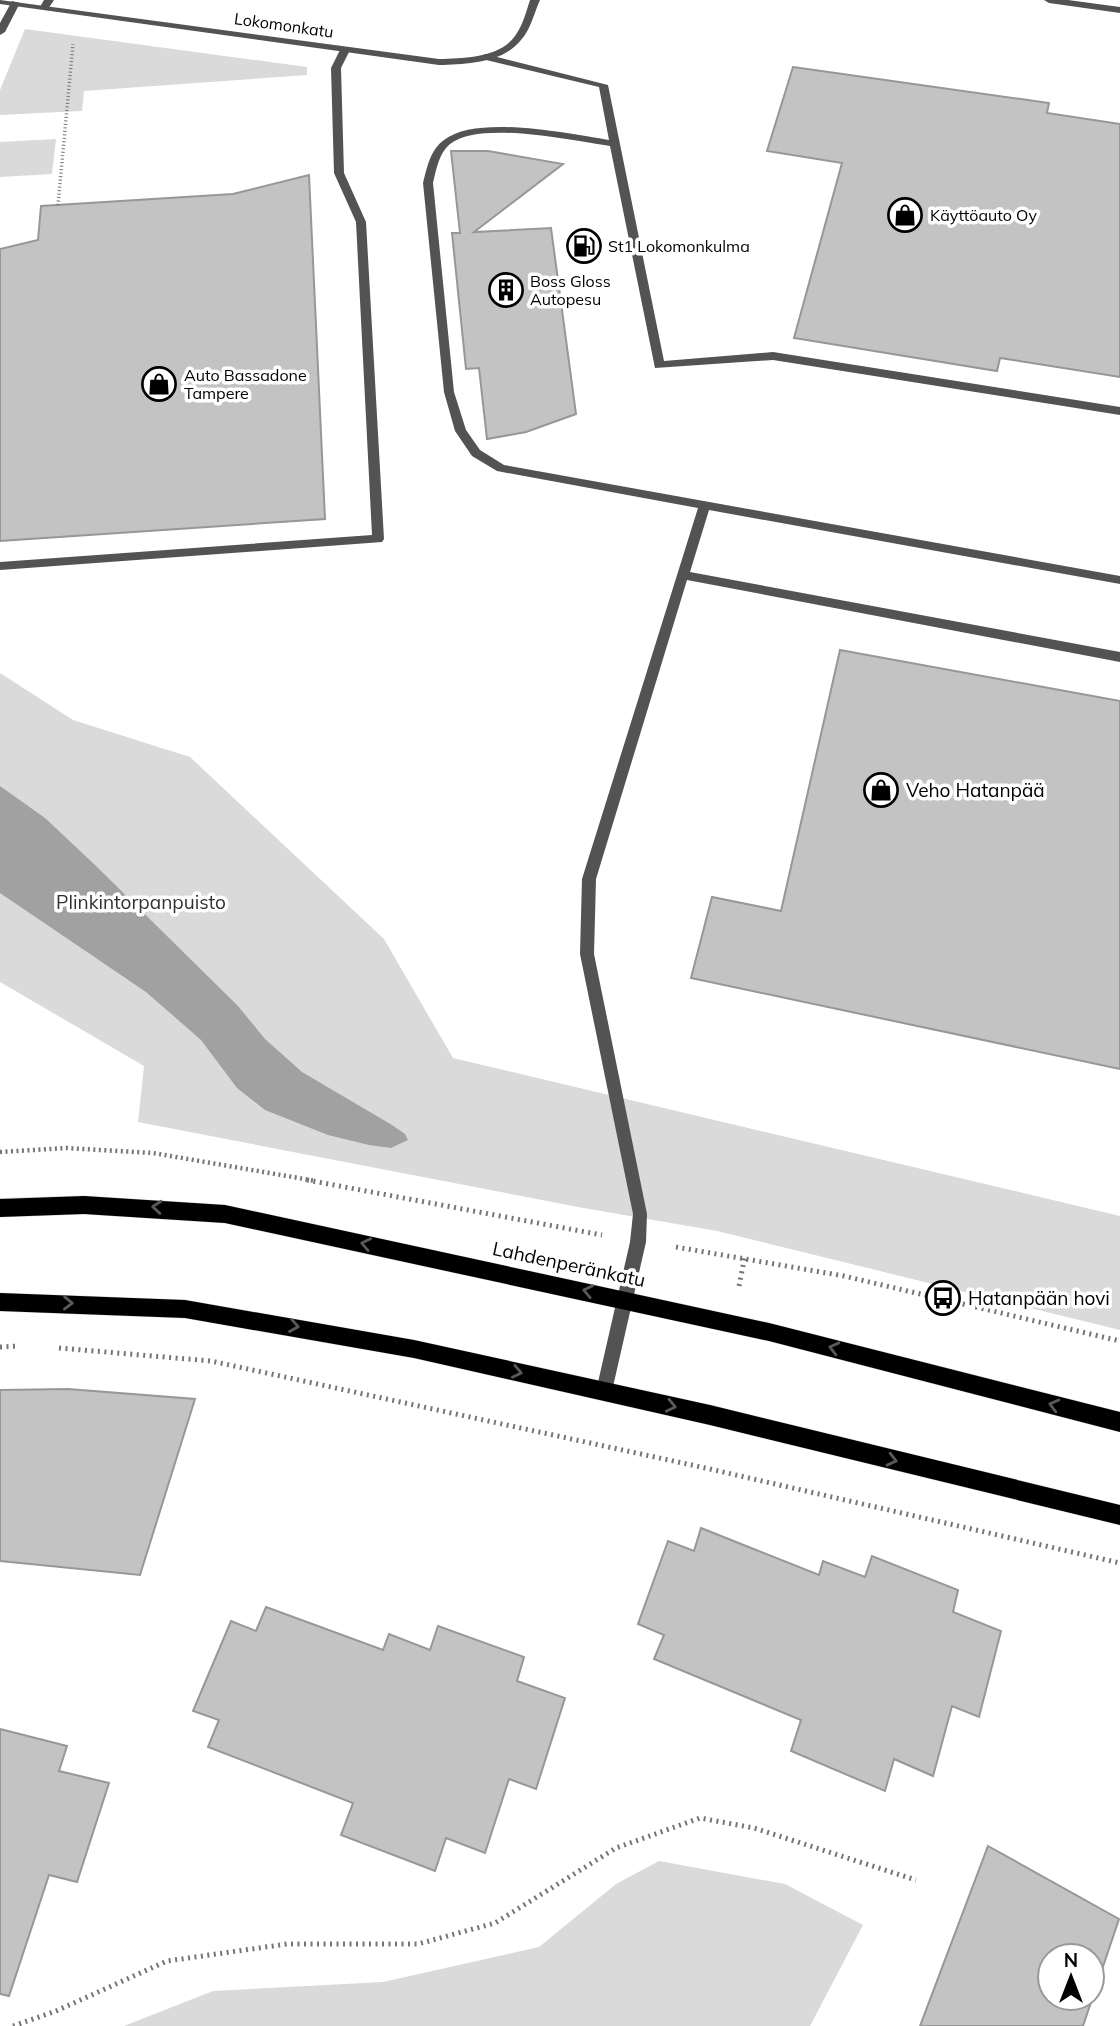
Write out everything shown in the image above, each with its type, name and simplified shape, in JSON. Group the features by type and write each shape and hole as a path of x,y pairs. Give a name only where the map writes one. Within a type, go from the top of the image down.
{"main road":[{"name":"Lahdenperänkatu","path":"0,1208 46,1203 122,1205 225,1214 624,1298 809,1342 1120,1422"},
{"path":"0,1302 184,1308 414,1349 604,1391 1120,1516"}],"street":[{"name":"Lokomonkatu","path":"0,1 47,4 439,62 485,57 507,48 518,39 535,0"},
{"path":"1049,0 1120,10"},
{"path":"0,32 15,3"},
{"path":"0,566 378,540 361,222 339,173 336,68 345,50"},
{"path":"485,57 603,85 659,365 773,356 1120,411"},
{"path":"615,144 508,130 474,131 450,139 435,155 428,183 449,392 461,431 476,453 502,468 1120,580"},
{"path":"604,1391 638,1242 640,1214 587,954 589,879 704,506"},
{"path":"683,575 1120,657"}],"path":[{"path":"58,205 73,42"},
{"path":"0,1152 50,1147 118,1148 176,1155 638,1242 758,1259 943,1297 1120,1341"},
{"path":"0,1347 30,1345"},
{"path":"44,1346 211,1361 701,1467 1120,1563"},
{"path":"13,2026 56,2011 167,1961 287,1944 418,1944 495,1923 617,1848 701,1818 754,1828 916,1880"}],"green space":[{"path":"25,29 307,67 307,75 84,91 82,111 0,115 0,90"},
{"path":"56,139 52,174 0,177 0,142"},
{"name":"Plinkintorpanpuisto","path":"0,673 73,720 190,757 384,939 453,1058 1120,1216 1120,1330 717,1231 578,1207 138,1122 144,1066 0,982"},
{"path":"659,1861 785,1884 863,1925 810,2026 124,2026 213,1991 383,1982 539,1947 616,1884"}],"shaded area":[{"path":"0,786 45,818 94,864 238,1006 265,1039 302,1072 392,1125 405,1134 408,1140 391,1148 369,1145 328,1135 265,1110 237,1088 201,1040 146,992 0,893"}],"building":[{"path":"793,67 1049,103 1047,113 1120,124 1120,377 1000,358 997,371 794,338 842,163 767,151"},
{"name":"Boss Gloss Autopesu","path":"451,151 488,151 563,164 474,232 551,228 576,414 526,432 487,439 479,368 466,369 452,233 460,233"},
{"name":"Auto Bassadone Tampere","path":"309,175 325,519 0,541 0,249 38,240 41,206 233,194"},
{"path":"840,650 1120,701 1120,1069 691,978 712,897 781,911"},
{"path":"68,1389 195,1399 140,1575 0,1561 0,1390"},
{"path":"701,1528 819,1575 823,1561 865,1577 872,1556 958,1590 953,1612 1001,1631 979,1717 952,1706 933,1776 894,1759 885,1791 791,1751 801,1720 654,1659 664,1635 638,1624 668,1541 694,1551"},
{"path":"266,1607 383,1650 389,1634 430,1650 438,1626 524,1657 517,1681 565,1698 536,1789 509,1779 485,1853 446,1838 435,1871 341,1835 353,1803 208,1747 219,1720 193,1711 231,1621 256,1631"},
{"path":"0,1729 67,1746 59,1771 109,1783 77,1882 49,1875 9,1996 0,1994"},
{"path":"988,1846 1119,1919 1106,1958 1106,1942 1036,1942 1036,2012 1088,2012 1083,2026 920,2026"}],"place":[{"name":"Käyttöauto Oy","path":"905,215"},
{"name":"St1 Lokomonkulma","path":"584,246"},
{"name":"Boss Gloss Autopesu","path":"506,290"},
{"name":"Auto Bassadone Tampere","path":"159,384"},
{"name":"Veho Hatanpää","path":"881,790"},
{"name":"Hatanpään hovi","path":"943,1298"}]}
